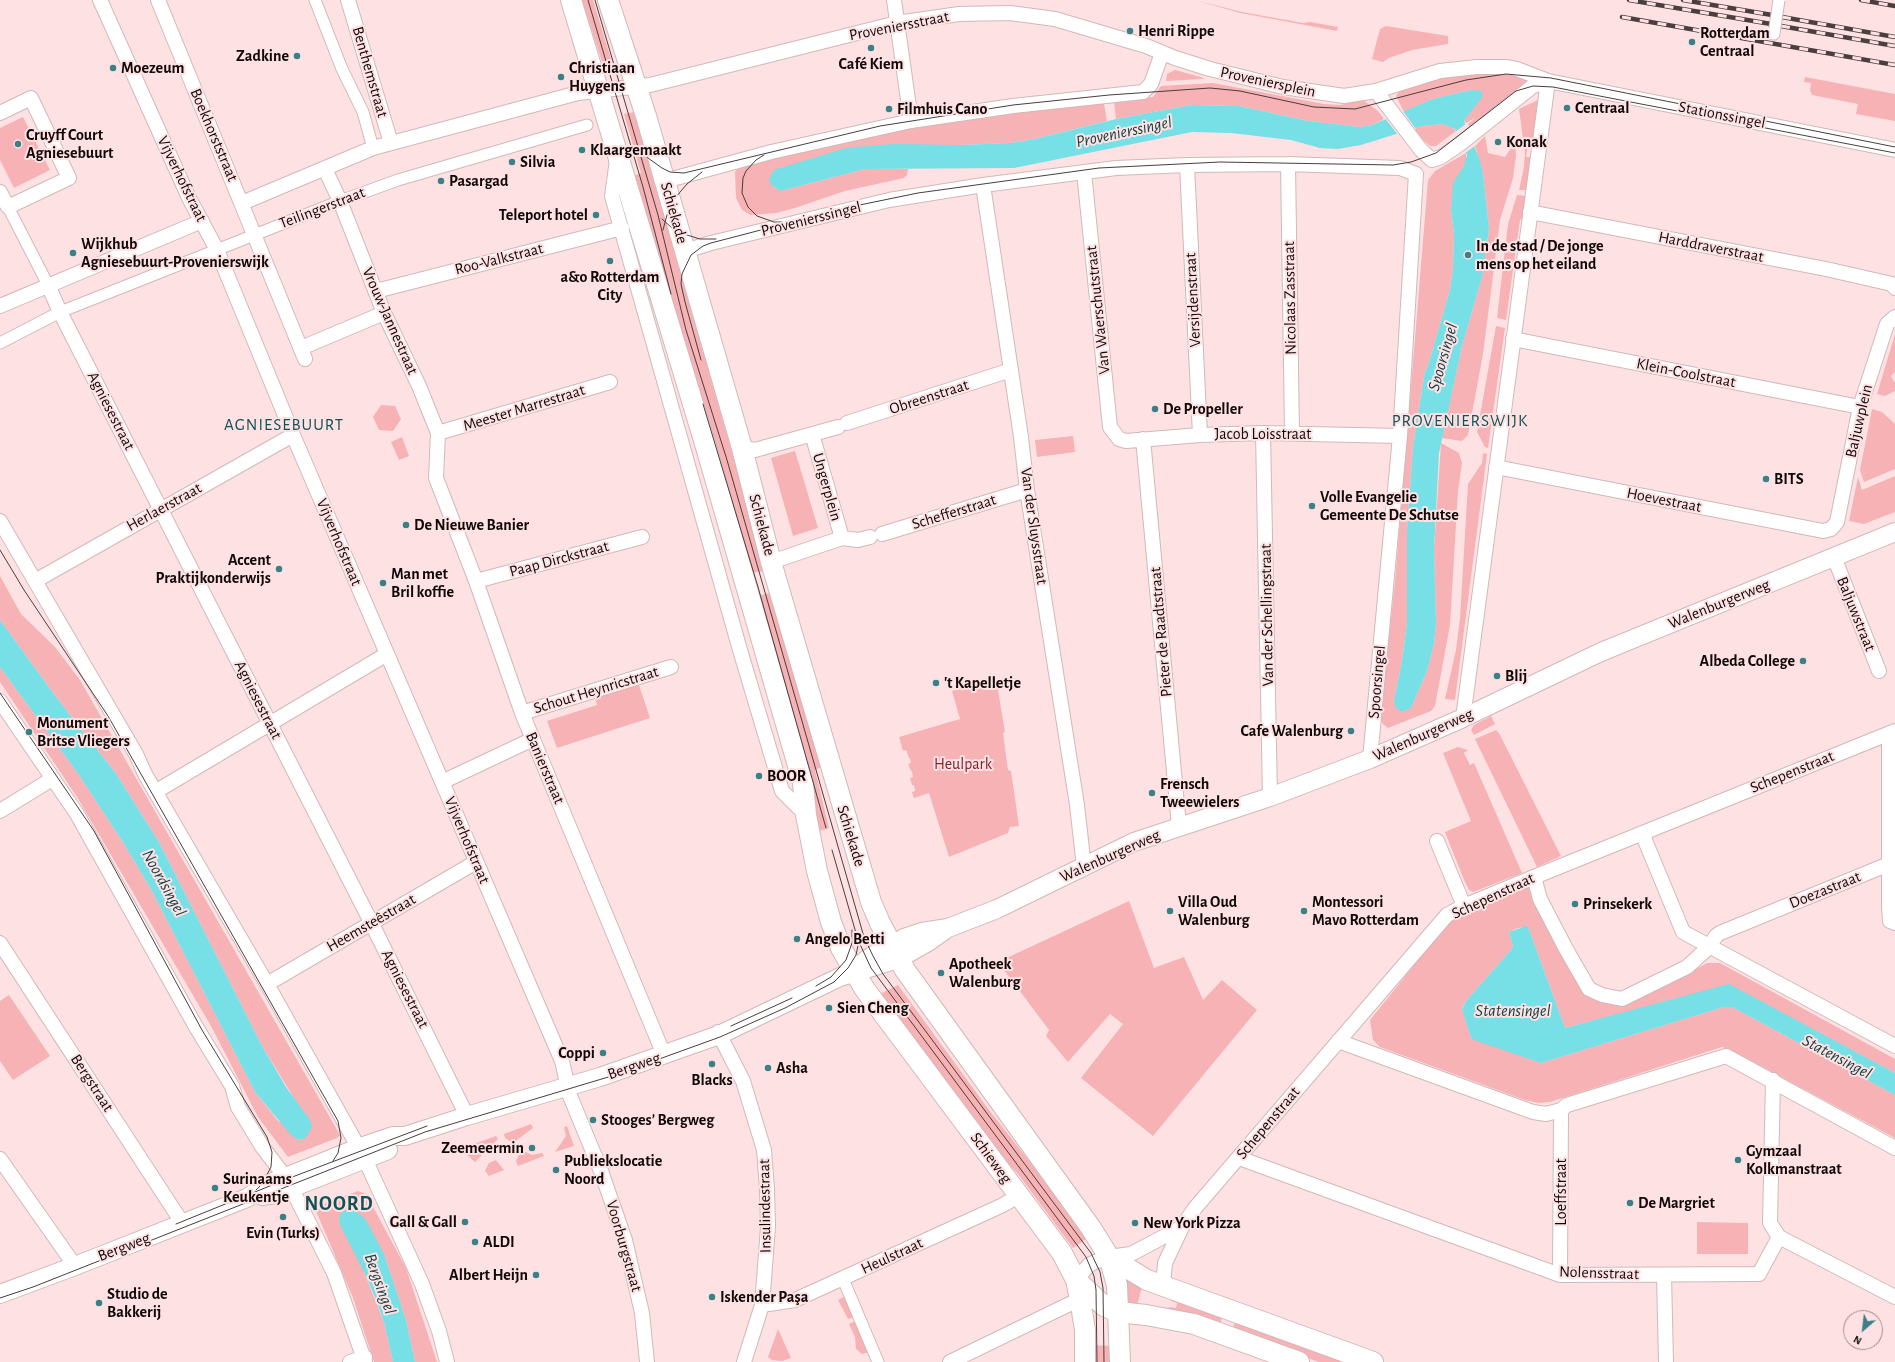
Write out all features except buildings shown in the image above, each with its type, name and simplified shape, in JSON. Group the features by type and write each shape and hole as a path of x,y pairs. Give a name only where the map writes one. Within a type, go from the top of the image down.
{"main road":[{"name":"Schiekade","path":"571,0 597,92 706,447 803,783 806,815 817,872 831,922 854,972"},
{"name":"Schiekade","path":"608,0 643,85 665,181 742,448 771,562 871,902 895,952"},
{"path":"895,952 1091,1228 1109,1257 1117,1285 1120,1362"},
{"name":"Schieweg","path":"854,972 1018,1196 1062,1253 1076,1280 1085,1330 1085,1362"},
{"path":"1109,1257 1147,1280 1231,1312 1374,1362"},
{"path":"1076,1280 1104,1306 1118,1312 1139,1314 1194,1324 1299,1362"},
{"path":"1223,1334 1231,1312"},
{"path":"1120,1340 1130,1322 1139,1314"}],"street":[{"name":"Vijverhofstraat","path":"100,0 189,198 217,250 293,435 386,654 562,1061 568,1088"},
{"name":"Boekhorststraat","path":"158,0 303,353 384,313"},
{"path":"315,0 342,69 363,112 373,148"},
{"name":"Benthemstraat","path":"348,0 391,143"},
{"path":"894,0 911,122"},
{"path":"1767,33 1774,34 1778,0"},
{"name":"Proveniersstraat","path":"643,85 897,23 959,14 1010,13 1033,15 1071,24 1146,46 1162,53"},
{"path":"665,181 770,152 911,122 1013,106 1143,92 1151,84 1162,53"},
{"name":"Proveniersplein","path":"1162,53 1210,69 1283,87 1344,96 1376,92 1427,74 1477,66 1513,68 1548,81"},
{"path":"1416,174 1432,160 1441,157 1472,136 1533,86 1548,81 1463,718"},
{"name":"Stationssingel","path":"1548,81 1895,150"},
{"path":"242,203 373,148 578,93 597,92 643,85"},
{"path":"1376,92 1407,132 1432,160"},
{"path":"0,113 31,98 69,178 8,207"},
{"name":"Teilingerstraat","path":"0,343 60,312 254,236 340,200 398,180 587,125"},
{"name":"Schiekade","path":"618,157 612,196 740,650 782,791 806,815"},
{"name":"Provenierssingel","path":"685,251 711,243 889,200 983,185 1084,172 1187,164 1288,164 1400,168 1416,174"},
{"name":"Versijdenstraat","path":"1187,164 1200,435"},
{"name":"Nicolaas Zasstraat","path":"1288,164 1292,433"},
{"name":"Vrouw-Jannestraat","path":"324,169 340,200 384,313 419,386 438,433 436,478"},
{"name":"Van Waerschutstraat","path":"1084,172 1110,427 1119,439 1126,441"},
{"name":"Spoorsingel","path":"1370,759 1400,436 1416,174"},
{"name":"Van der Sluysstraat","path":"983,185 1011,370 1027,490 1077,805 1084,867"},
{"path":"0,192 48,285"},
{"name":"Harddraverstraat","path":"1530,212 1826,269 1894,286"},
{"path":"0,306 202,221"},
{"name":"Roo-Valkstraat","path":"376,291 622,228"},
{"name":"Agniesestraat","path":"48,285 60,312 371,922 467,1116"},
{"name":"Baljuwplein","path":"1831,529 1837,522 1860,407 1887,324 1895,317"},
{"name":"Klein-Coolstraat","path":"1513,338 1860,407"},
{"name":"Obreenstraat","path":"812,434 1011,370"},
{"name":"Meester Marrestraat","path":"438,433 610,382"},
{"name":"Jacob Loisstraat","path":"1126,441 1200,435 1263,433 1400,436"},
{"name":"Van der Schellingstraat","path":"1263,433 1270,797"},
{"name":"Ungerplein","path":"742,448 755,450 812,434 842,538 771,562"},
{"name":"Herlaerstraat","path":"35,581 161,508 293,435"},
{"name":"Pieter de Raadtstraat","path":"1143,439 1179,826"},
{"name":"Hoevestraat","path":"1496,467 1822,531 1831,529"},
{"name":"Banierstraat","path":"436,478 476,581 522,713 664,1055"},
{"name":"Schefferstraat","path":"842,538 858,540 1027,490"},
{"path":"0,521 136,754 155,792 267,984 362,1153 422,1284 439,1331 447,1362"},
{"name":"Walenburgerweg","path":"854,972 895,952 928,942 948,928 997,909 1134,842 1270,797 1370,759 1463,718 1601,652 1895,532"},
{"name":"Paap Dirckstraat","path":"476,581 642,537"},
{"name":"Baljuwstraat","path":"1834,557 1879,671"},
{"path":"155,792 270,725 386,654"},
{"name":"Schout Heynricstraat","path":"522,713 671,667"},
{"path":"0,701 77,814 196,1026 232,1086 238,1107 263,1148 288,1182 334,1273 365,1360 350,1362"},
{"path":"1892,732 1889,864 1890,921 1895,923"},
{"name":"Schepenstraat","path":"1163,1286 1165,1263 1182,1227 1195,1208 1447,915 1464,906 1534,877 1892,732"},
{"path":"442,782 533,739"},
{"path":"0,811 52,778"},
{"path":"1642,833 1683,932 1895,1046"},
{"path":"1437,841 1464,906"},
{"name":"Heemsteêstraat","path":"267,984 476,862"},
{"name":"Doezastraat","path":"1710,946 1716,936 1720,933 1889,864"},
{"path":"1534,877 1540,899 1589,989 1602,995 1622,999 1687,967 1710,946"},
{"name":"Bergstraat","path":"0,943 183,1224"},
{"name":"Bergweg","path":"0,1294 247,1198 268,1184 288,1182 362,1153 393,1136 405,1136 467,1116 568,1088 664,1055 718,1033 854,972"},
{"name":"Insulindestraat","path":"718,1033 743,1081 764,1150 768,1227 762,1305 744,1362"},
{"path":"1338,1041 1533,1112 1546,1114 1561,1110 1567,1105 1726,1056 1773,1080 1895,1148"},
{"path":"1773,1080 1770,1223 1779,1237 1895,1297"},
{"name":"Voorburgstraat","path":"568,1088 601,1171 625,1240 642,1313 647,1362"},
{"name":"Loeffstraat","path":"1560,1275 1561,1110"},
{"name":"Nolensstraat","path":"1239,1158 1560,1275 1759,1274 1779,1237"},
{"path":"0,1159 75,1266"},
{"name":"Heulstraat","path":"762,1305 795,1300 1002,1205 1018,1196"},
{"name":"Schepenstraat","path":"1076,1280 1089,1265 1109,1257 1131,1254 1182,1227"},
{"path":"1664,1275 1666,1362"},
{"path":"842,1279 878,1362"},
{"path":"950,1362 1080,1299"}],"green space":[{"path":"582,0 593,0 611,59 602,62"},
{"path":"1195,0 1242,12 1303,23 1310,22 1338,27 1337,31 1240,13"},
{"path":"1386,26 1448,36 1448,44 1412,50 1389,58 1383,62 1372,59 1380,29"},
{"path":"1175,70 1204,78 1166,81 1167,74"},
{"path":"1500,70 1531,81 1471,131 1468,124 1475,118 1466,123 1464,121 1482,96 1471,90 1433,99 1404,112 1396,96 1400,90 1440,76"},
{"path":"1805,77 1895,94 1895,121 1856,114 1858,104 1812,95 1810,90 1811,83 1804,82"},
{"path":"1213,83 1324,104 1340,105 1363,100 1378,111 1384,119 1372,125 1360,127 1308,121 1239,106 1192,105 1116,119 1114,101 1153,97 1161,86"},
{"path":"1538,100 1532,144 1528,144 1526,157 1531,157 1526,190 1519,190 1524,167 1525,153 1519,109"},
{"path":"1101,102 1104,104 1107,121 1035,139 1011,143 960,145 772,186 781,191 865,169 908,169 907,175 904,178 845,191 776,213 751,215 742,210 736,198 735,172 740,165 917,123"},
{"path":"634,112 766,571 747,573 633,176 641,173 624,114"},
{"name":"Cruyff Court Agniesebuurt","path":"23,117 50,170 14,188 0,160 0,128"},
{"path":"1443,124 1456,131 1436,146 1430,146 1413,131 1416,130 1415,128 1422,126"},
{"path":"1485,136 1488,153 1505,157 1515,142 1516,156 1513,178 1500,220 1483,354 1468,435 1462,441 1442,438 1462,346 1482,277 1489,229 1483,173 1475,146"},
{"path":"1466,153 1466,161 1451,211 1454,233 1453,269 1450,290 1427,369 1425,371 1413,447 1407,530 1407,623 1402,661 1394,701 1402,712 1411,708 1427,671 1434,644 1436,624 1434,549 1441,443 1459,453 1462,463 1458,491 1450,625 1435,706 1431,711 1388,728 1380,719 1395,582 1428,180 1435,171"},
{"path":"1517,195 1526,196 1522,219 1520,220 1506,320 1497,318 1508,224"},
{"path":"1496,326 1505,328 1488,448 1485,447 1477,432"},
{"path":"1895,334 1895,372 1891,376 1895,383 1895,391 1885,396 1877,394"},
{"path":"381,405 395,406 401,419 393,431 379,430 373,417"},
{"path":"1872,409 1882,412 1895,424 1895,469 1864,482 1860,470"},
{"path":"1073,436 1075,452 1037,457 1035,440"},
{"path":"402,437 409,456 399,460 391,442"},
{"path":"795,451 818,528 793,536 771,458"},
{"path":"1483,453 1487,454 1455,700 1445,699 1456,650 1460,618 1468,484 1482,463"},
{"path":"1895,476 1895,512 1864,524 1849,521 1858,477 1862,490"},
{"path":"0,576 21,614 55,647 80,680 340,1135 337,1138 288,1157 258,1117 211,1026 77,797 0,682 0,667 79,775 124,844 152,891 255,1092 279,1122 297,1103 262,1046 160,844 117,775 56,697 0,620"},
{"path":"772,592 821,767 815,770 829,828 816,832 755,597"},
{"name":"Heulpark","path":"996,678 1005,732 1003,733 1008,770 1011,771 1019,826 1010,827 1008,833 949,857 929,793 914,798 912,792 915,791 914,785 912,785 910,778 913,777 912,771 908,764 911,763 910,758 906,750 903,751 899,737 960,719 952,691"},
{"path":"639,685 650,718 557,748 547,721 597,705 595,697"},
{"path":"1491,716 1495,724 1474,735 1471,730 1474,725"},
{"path":"1496,730 1499,733 1561,856 1537,867 1475,739"},
{"path":"1458,747 1468,750 1464,753 1470,765 1474,763 1522,873 1473,892 1469,890 1464,880 1445,832 1471,821 1443,753"},
{"path":"1530,884 1601,1002 1683,977 1707,963 1720,963 1895,1059 1895,1073 1729,985 1565,1028 1528,927 1518,928 1509,932 1513,946 1511,950 1466,1001 1462,1008 1471,1038 1541,1063 1724,1007 1732,1007 1895,1095 1895,1138 1729,1049 1722,1047 1550,1102 1539,1103 1525,1100 1380,1047 1373,1040 1370,1020 1448,923 1458,916"},
{"path":"1129,901 1154,968 1184,957 1203,1000 1222,980 1257,1010 1153,1136 1081,1078 1123,1024 1110,1014 1068,1062 1046,1036 1049,1030 998,962"},
{"path":"898,985 989,1110 1089,1237 1073,1248 1018,1174 991,1145 880,994"},
{"path":"9,995 50,1056 13,1080 0,1061 0,1001"},
{"path":"531,1124 533,1128 513,1143 505,1138 504,1134"},
{"path":"567,1126 574,1146 555,1152 566,1136 564,1127"},
{"path":"496,1136 498,1139 475,1162 465,1153 463,1148"},
{"path":"521,1150 532,1155 542,1153 544,1156 518,1166 516,1161"},
{"path":"496,1160 504,1170 489,1176 485,1171 489,1163"},
{"path":"358,1191 366,1194 406,1268 437,1362 415,1362 406,1320 384,1254 364,1272 384,1322 393,1362 374,1362 353,1298 316,1211 319,1206"},
{"path":"1697,1222 1748,1223 1748,1254 1697,1254"},
{"path":"1127,1279 1142,1286 1137,1306 1124,1303"},
{"path":"1172,1296 1222,1314 1221,1323 1168,1312 1169,1307 1176,1308 1177,1303 1171,1301"},
{"path":"844,1297 854,1317 848,1319 838,1300"},
{"path":"1236,1320 1352,1362 1319,1362 1232,1331"},
{"path":"855,1321 869,1352 862,1354 856,1349 855,1337 849,1324"},
{"path":"778,1329 791,1358 782,1361 772,1360 768,1357"},
{"path":"1092,1345 1110,1346 1110,1362 1092,1362"}],"water":[{"path":"1471,90 1481,91 1483,96 1464,121 1479,158 1483,173 1489,229 1482,277 1462,346 1439,453 1434,549 1436,624 1434,644 1427,671 1411,708 1402,712 1396,708 1394,701 1402,661 1407,623 1407,530 1413,447 1425,371 1427,369 1450,290 1453,269 1454,233 1451,211 1453,183 1464,166 1467,155 1455,129 1443,124 1422,126 1361,145 1338,149 1320,148 1291,140 1231,133 1192,132 1014,168 865,169 781,191 772,186 769,179 774,170 846,148 893,144 960,145 1011,143 1035,139 1116,119 1192,105 1239,106 1308,121 1360,127 1372,125 1433,99"},
{"name":"Noordsingel","path":"0,620 56,697 117,775 160,844 262,1046 286,1087 310,1120 312,1127 304,1139 297,1139 291,1135 255,1092 152,891 124,844 79,775 0,667"},
{"name":"Statensingel","path":"1526,926 1528,927 1565,1028 1729,984 1895,1073 1895,1095 1732,1007 1724,1007 1541,1063 1474,1040 1471,1038 1462,1009 1466,1001 1511,950 1513,946 1509,932"},
{"name":"Bergsingel","path":"354,1209 366,1220 384,1254 406,1320 415,1362 393,1362 384,1322 374,1295 340,1225 339,1217 342,1212"}],"pier":[{"path":"1403,111 1416,129 1398,135 1384,117"},
{"path":"1467,123 1476,145 1464,154 1455,132"}],"tram line":[{"path":"588,0 643,187 671,294"},
{"path":"595,0 658,215 686,330 727,460 864,937 883,974 1091,1253 1100,1272 1103,1288 1104,1362"},
{"path":"641,148 648,158 662,168 670,172 684,173 880,126 1013,105 1109,95 1210,88 1240,91 1314,107 1355,109 1466,80 1506,74 1551,78 1895,147"},
{"path":"701,360 681,284 682,274 691,255 703,246 711,243 845,208 918,193 1099,168 1220,162 1393,165 1411,162 1436,153 1516,91 1533,86 1553,87 1895,153"},
{"path":"764,155 756,160 746,171 743,178 742,193 748,207 757,216 774,222 782,222"},
{"path":"663,230 667,215 675,198 687,184 702,172"},
{"path":"662,219 672,228 687,235 700,239 716,239"},
{"path":"703,404 758,587 826,828"},
{"path":"0,550 24,590 108,716 338,1121 341,1138 338,1153 333,1161"},
{"path":"0,693 94,831 202,1030 267,1137 272,1152 271,1167 262,1184 256,1190"},
{"path":"832,850 858,940 871,968 1086,1257 1094,1276 1096,1290 1097,1362"},
{"path":"816,986 831,977 846,960 852,943 852,930"},
{"path":"0,1298 33,1287 425,1132 615,1075 720,1037 785,1008 834,982 848,968 856,955 859,941"},
{"path":"731,1026 792,998"},
{"path":"176,1224 287,1179 427,1126"}],"railway":[{"path":"1629,0 1771,24"},
{"path":"1683,0 1772,15"},
{"path":"1861,0 1895,6"},
{"path":"1622,17 1895,65"},
{"path":"1782,17 1895,37"},
{"path":"1781,26 1895,46"}],"place":[{"name":"Henri Rippe","path":"1130,31"},
{"name":"Rotterdam Centraal","path":"1692,42"},
{"name":"Café Kiem","path":"871,48"},
{"name":"Zadkine","path":"297,56"},
{"name":"Moezeum","path":"113,68"},
{"name":"Christiaan Huygens","path":"561,77"},
{"name":"Centraal","path":"1567,108"},
{"name":"Filmhuis Cano","path":"889,109"},
{"name":"Konak","path":"1498,142"},
{"name":"Cruyff Court Agniesebuurt","path":"18,144"},
{"name":"Klaargemaakt","path":"582,150"},
{"name":"Silvia","path":"512,162"},
{"name":"Pasargad","path":"441,181"},
{"name":"Teleport hotel","path":"596,215"},
{"name":"Wijkhub Agniesebuurt-Provenierswijk","path":"73,253"},
{"name":"In de stad / De jonge mens op het eiland","path":"1468,255"},
{"name":"a&o Rotterdam City","path":"610,261"},
{"name":"De Propeller","path":"1155,409"},
{"name":"BITS","path":"1766,479"},
{"name":"Volle Evangelie Gemeente De Schutse","path":"1312,506"},
{"name":"De Nieuwe Banier","path":"406,525"},
{"name":"Accent Praktijkonderwijs","path":"279,569"},
{"name":"Man met Bril koffie","path":"383,583"},
{"name":"Albeda College","path":"1803,661"},
{"name":"Blij","path":"1497,676"},
{"name":"'t Kapelletje","path":"936,683"},
{"name":"Cafe Walenburg","path":"1351,731"},
{"name":"Monument Britse Vliegers","path":"29,732"},
{"name":"BOOR","path":"759,776"},
{"name":"Frensch Tweewielers","path":"1152,793"},
{"name":"Prinsekerk","path":"1575,904"},
{"name":"Villa Oud Walenburg","path":"1170,911"},
{"name":"Montessori Mavo Rotterdam","path":"1304,911"},
{"name":"Angelo Betti","path":"797,939"},
{"name":"Apotheek Walenburg","path":"941,973"},
{"name":"Sien Cheng","path":"829,1008"},
{"name":"Coppi","path":"603,1053"},
{"name":"Blacks","path":"712,1064"},
{"name":"Asha","path":"768,1068"},
{"name":"Stooges’ Bergweg","path":"593,1120"},
{"name":"Zeemeermin","path":"532,1148"},
{"name":"Gymzaal Kolkmanstraat","path":"1738,1160"},
{"name":"Publiekslocatie Noord","path":"556,1170"},
{"name":"Surinaams Keukentje","path":"215,1188"},
{"name":"De Margriet","path":"1630,1203"},
{"name":"Evin (Turks)","path":"283,1217"},
{"name":"Gall & Gall","path":"465,1222"},
{"name":"New York Pizza","path":"1135,1223"},
{"name":"ALDI","path":"475,1242"},
{"name":"Albert Heijn","path":"536,1275"},
{"name":"Iskender Paşa","path":"712,1297"},
{"name":"Studio de Bakkerij","path":"99,1303"}],"district":[{"name":"PROVENIERSWIJK","path":"1460,421"},
{"name":"AGNIESEBUURT","path":"284,425"},
{"name":"NOORD","path":"339,1204"}]}
